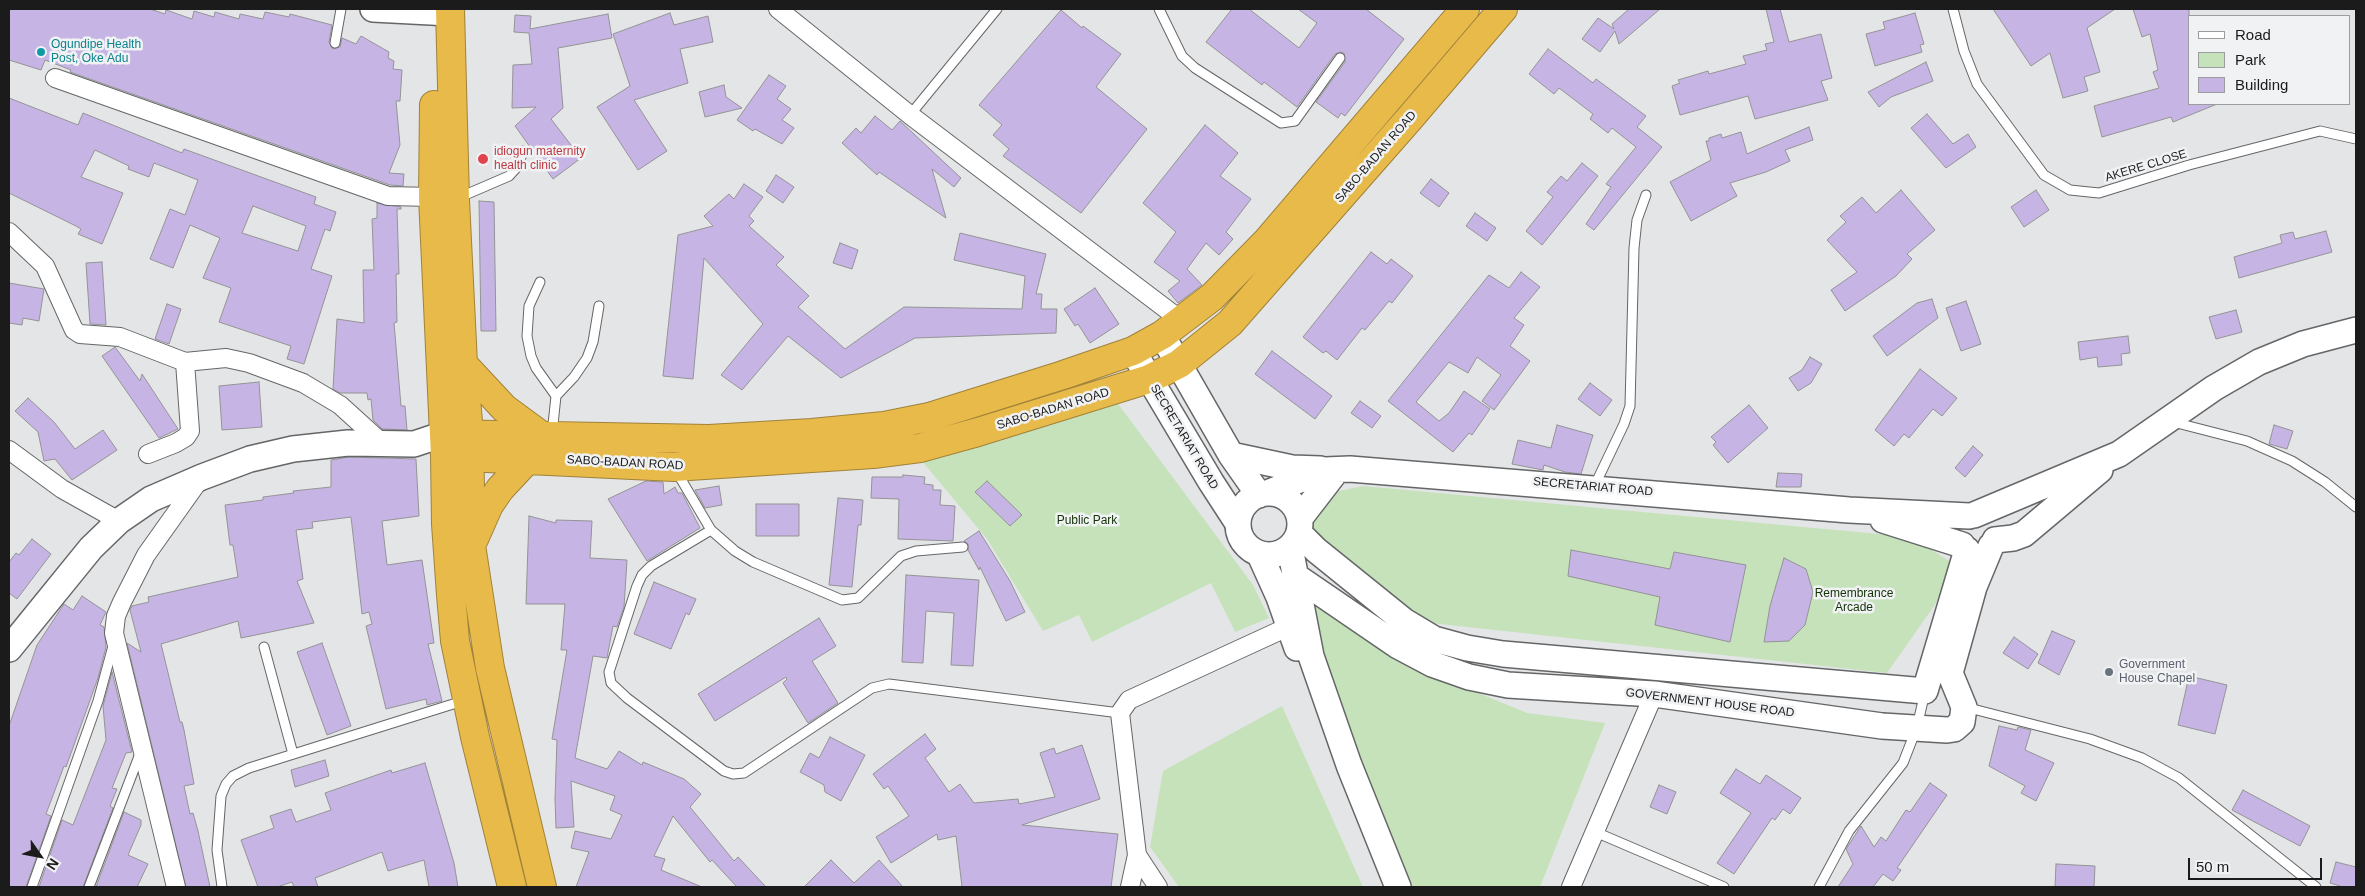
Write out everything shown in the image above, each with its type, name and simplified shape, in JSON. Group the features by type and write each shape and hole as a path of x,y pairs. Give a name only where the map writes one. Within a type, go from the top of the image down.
{"highway":[{"name":"SABO-BADAN ROAD","path":"457,444 549,446 812,433 884,426 929,417 1064,375 1133,351 1172,328 1212,297 1267,241 1465,9"},
{"name":"SABO-BADAN ROAD","path":"549,446 674,467 805,460 920,448 1149,379 1179,364 1230,323 1503,9"},
{"path":"441,11 434,91 463,364 457,444 446,524 452,604 455,640 475,737 512,887"},
{"path":"1388,100 1410,118"},
{"path":"444,199 457,444 476,589 490,668 542,887"},
{"path":"463,364 504,408 549,446 500,489 489,505 471,545"}],"street":[{"path":"373,9 441,11"},
{"path":"778,9 1172,328 1179,364 1232,455 1263,494"},
{"path":"55,78 388,196 444,199"},
{"path":"9,232 46,266 74,330 80,334 120,337 185,362 226,358 249,363 303,383 340,406 383,444"},
{"path":"1964,548 1980,552 1993,543 2024,534 2119,454 2214,388 2259,362 2303,344 2356,330"},
{"name":"SECRETARIAT ROAD","path":"1133,351 1237,522"},
{"path":"148,454 176,443 186,437 190,431 185,362"},
{"path":"9,649 91,548 119,521 151,499 250,459 293,448 348,443 457,444"},
{"path":"9,450 62,489 119,521"},
{"path":"1296,533 1404,621 1434,639 1467,648 1503,654 1925,691 1964,548 1958,529 1964,519 2119,454"},
{"path":"1232,455 1292,468 1331,470 1296,533 1276,555 1260,555 1245,546 1238,530 1237,522 1244,505 1263,494 1285,497 1297,510 1296,533 1297,577 1311,656 1349,765 1398,887"},
{"name":"SECRETARIAT ROAD","path":"1263,494 1331,470 1350,468 1850,510 1971,515"},
{"path":"176,887 114,634 116,616 146,555 202,477"},
{"name":"SECRETARIAT ROAD","path":"1850,510 1964,548"},
{"path":"1964,707 1950,674 1974,587 1993,543 1995,529 1990,519 1980,514 1971,515"},
{"path":"1260,555 1290,626 1335,759 1383,887"},
{"name":"GOVERNMENT HOUSE ROAD","path":"1297,577 1398,646 1432,664 1469,677 1508,685 1654,694 1882,726 1954,729 1962,722 1964,707"},
{"path":"1130,887 1137,855 1120,713 1129,700 1290,626"},
{"path":"1571,887 1593,831 1654,694"},
{"path":"1137,855 1158,887"}],"lane":[{"path":"335,43 341,9"},
{"path":"910,115 997,9"},
{"path":"1159,9 1182,56 1195,68 1281,123 1295,121 1340,58"},
{"name":"AKERE CLOSE","path":"1954,9 1964,51 1977,84 2044,175 2070,190 2099,193 2189,165 2320,132 2356,138"},
{"path":"444,199 509,176 518,166 523,151"},
{"path":"1594,487 1624,424 1630,406 1634,248 1637,220 1646,195"},
{"path":"540,282 530,306 527,336 530,356 536,368 556,396"},
{"path":"549,446 556,396 574,377 587,358 593,342 599,306"},
{"path":"2168,420 2247,441 2292,461 2325,482 2356,507"},
{"path":"674,467 711,530 734,551 753,562 842,600 858,598 901,556 916,551 963,548"},
{"path":"711,530 651,566 642,575 636,586 609,672 611,683 627,698 724,771 733,774 744,773 872,688 889,684 1120,713"},
{"path":"32,887 98,701 112,652 114,634"},
{"path":"264,647 293,754"},
{"path":"1820,887 1849,831 1903,763 1917,727 1925,691"},
{"path":"222,887 217,850 221,796 226,784 234,776 249,768 468,700"},
{"path":"1964,707 2090,739 2142,758 2179,778 2316,887"},
{"path":"89,887 142,748"},
{"path":"1593,831 1724,887"}],"green space":[{"name":"Public Park","path":"1101,381 1253,585 1269,618 1235,632 1211,583 1092,642 1079,615 1043,631 987,539 906,442"},
{"name":"Remembrance Arcade","path":"1363,486 1911,537 1957,566 1934,606 1887,673 1431,623 1330,559 1307,521 1329,493"},
{"path":"1311,602 1357,632 1427,672 1527,713 1605,723 1540,887 1405,887 1313,661"},
{"path":"1282,706 1363,887 1179,887 1150,847 1163,771"}],"building":[{"path":"9,9 150,9 165,14 166,10 192,19 194,11 214,17 215,12 239,19 240,14 263,19 265,12 289,17 290,14 332,25 329,42 333,49 340,47 342,38 356,44 361,36 389,52 388,58 394,61 393,69 402,70 400,101 396,101 400,145 389,173 404,174 403,186 390,185 70,72 71,70 45,60 41,70 9,60"},
{"path":"1232,9 1249,9 1299,48 1317,23 1298,9 1366,9 1404,39 1345,116 1341,113 1338,118 1316,102 1345,62 1344,53 1335,54 1297,107 1264,82 1262,85 1206,42"},
{"path":"1629,9 1660,9 1619,44 1615,31 1600,52 1582,39 1598,18 1614,29 1612,24"},
{"path":"1766,9 1780,9 1789,42 1821,34 1832,78 1821,81 1828,100 1755,119 1748,96 1680,115 1672,86 1680,83 1678,80 1708,71 1709,74 1746,64 1743,56 1767,50 1765,44 1774,42"},
{"path":"1993,9 2115,9 2087,28 2100,72 2084,77 2088,91 2063,98 2050,53 2031,66"},
{"path":"2133,9 2189,9 2188,105 2215,105 2173,122 2171,117 2102,137 2094,106 2159,88 2153,72 2158,70 2150,34 2142,37"},
{"path":"1061,10 1082,28 1083,26 1121,54 1096,87 1147,129 1081,213 1003,156 1009,149 993,135 1002,125 979,105"},
{"path":"670,13 674,25 708,16 713,42 680,49 688,83 634,100 667,151 638,170 597,107 630,86 613,34"},
{"path":"1915,13 1924,44 1920,45 1922,52 1875,66 1866,34 1885,29 1883,22"},
{"path":"608,14 612,38 558,48 563,108 551,119 581,158 553,179 515,126 536,107 512,108 513,65 532,64 529,33 514,32 515,15 531,16 530,29"},
{"path":"1548,49 1593,83 1596,79 1646,116 1637,127 1662,147 1594,230 1586,224 1611,187 1606,184 1636,147 1612,128 1608,133 1590,119 1593,114 1559,88 1554,94 1529,74"},
{"path":"1926,62 1933,81 1891,97 1879,107 1868,92"},
{"path":"769,75 786,86 777,99 791,109 782,120 794,128 782,144 755,129 753,131 737,120"},
{"path":"724,85 726,97 742,108 705,117 699,92"},
{"path":"9,98 78,125 83,113 182,153 184,149 316,197 314,204 336,212 330,231 325,229 311,269 332,276 304,364 287,359 291,346 219,322 231,288 203,278 220,238 190,225 173,268 150,259 170,209 185,215 198,180 154,163 149,177 128,169 129,166 95,150 81,177 123,193 102,244 78,234 81,229 76,226 9,193","holes":["253,206 306,226 298,251 242,233"]},
{"path":"1927,114 1953,144 1968,134 1976,147 1946,168 1911,128"},
{"path":"875,116 892,130 900,121 961,178 954,187 932,169 946,218 879,172 877,175 842,143 856,128 861,133"},
{"path":"1205,125 1238,153 1220,176 1251,199 1226,232 1233,239 1219,255 1206,243 1187,269 1202,285 1178,303 1168,291 1180,281 1154,262 1176,232 1143,203"},
{"path":"1809,127 1813,140 1785,150 1790,161 1766,172 1730,183 1737,196 1691,221 1670,182 1711,160 1706,141 1709,141 1709,138 1721,134 1722,138 1741,132 1747,154"},
{"path":"1582,163 1598,176 1542,245 1526,231 1553,197 1547,192 1561,176 1567,181"},
{"path":"776,175 794,187 783,203 766,191"},
{"path":"1431,179 1449,193 1439,207 1420,193"},
{"path":"744,184 763,197 749,216 754,221 749,226 784,257 776,265 809,296 798,307 845,349 904,307 1022,309 1025,276 954,260 960,233 1046,254 1036,294 1042,294 1041,309 1057,309 1056,333 915,338 841,378 788,336 742,390 721,375 763,324 704,258 693,379 663,376 678,235 713,226 704,216 729,194 734,199"},
{"path":"1901,190 1935,230 1907,254 1912,259 1896,276 1845,311 1831,290 1857,272 1827,240 1846,222 1840,216 1862,197 1876,213"},
{"path":"2036,190 2049,210 2024,227 2011,207"},
{"path":"479,201 494,202 496,331 481,331"},
{"path":"377,203 401,207 401,209 397,209 399,274 396,274 397,322 394,323 401,406 405,406 407,430 382,429 373,420 371,399 368,400 367,393 340,393 333,389 337,319 364,323 363,270 374,270 372,219 377,218"},
{"path":"1475,213 1496,228 1487,241 1466,226"},
{"path":"2326,231 2332,252 2239,278 2234,257 2282,243 2280,235 2293,232 2295,239"},
{"path":"840,243 858,250 852,269 833,263"},
{"path":"1371,252 1387,264 1391,259 1413,276 1392,303 1389,301 1365,330 1362,328 1337,360 1326,351 1323,353 1303,337"},
{"path":"102,262 106,325 90,324 86,263"},
{"path":"1521,272 1540,287 1514,318 1524,325 1510,346 1530,361 1494,410 1482,401 1501,375 1477,357 1468,373 1449,362 1416,402 1439,421 1449,413 1464,391 1490,409 1472,435 1469,433 1453,452 1388,401 1489,275 1509,288"},
{"path":"9,283 44,289 39,321 23,318 22,325 9,323"},
{"path":"1095,288 1119,324 1090,343 1078,324 1075,326 1064,309"},
{"path":"1932,299 1938,318 1887,356 1873,336 1917,303"},
{"path":"1966,301 1981,344 1961,351 1946,308"},
{"path":"167,304 181,309 169,344 155,339"},
{"path":"2236,310 2242,332 2216,339 2209,317"},
{"path":"2128,336 2130,353 2121,354 2122,365 2098,367 2097,357 2080,360 2078,342"},
{"path":"115,347 140,381 142,374 178,429 159,438 102,356"},
{"path":"1272,351 1332,396 1315,419 1255,374"},
{"path":"1810,357 1822,364 1811,383 1798,391 1789,378 1802,370"},
{"path":"1920,369 1957,398 1942,416 1933,409 1909,438 1904,434 1894,446 1875,430"},
{"path":"259,382 262,427 222,430 219,386"},
{"path":"1590,383 1612,400 1600,416 1578,399"},
{"path":"28,398 54,422 75,449 103,430 117,450 72,480 55,459 44,461 38,432 15,411"},
{"path":"1360,401 1381,416 1372,428 1351,413"},
{"path":"1749,405 1768,428 1728,463 1713,445 1716,442 1711,437"},
{"path":"1557,425 1593,435 1581,474 1565,472 1544,465 1543,470 1512,464 1518,440 1551,448"},
{"path":"2274,425 2293,431 2287,449 2269,444"},
{"path":"1973,446 1983,455 1965,477 1955,468"},
{"path":"349,457 416,459 419,516 382,521 387,565 422,560 434,643 428,644 442,701 427,705 426,699 386,709 366,626 372,624 369,612 362,614 351,517 312,522 313,528 296,530 303,579 297,581 314,623 241,638 238,621 161,644 180,722 182,722 184,730 194,784 184,786 190,814 193,813 198,831 210,887 186,887 127,643 141,652 130,610 132,606 149,602 148,597 238,577 233,545 230,545 225,505 263,500 263,497 294,493 293,491 331,487 331,460"},
{"path":"1778,473 1802,474 1801,487 1776,487"},
{"path":"903,475 925,477 924,484 933,485 933,490 941,490 940,505 955,506 953,541 898,539 899,499 871,498 872,477 903,477"},
{"path":"646,481 663,482 664,494 675,487 678,493 682,493 700,528 647,561 608,499"},
{"path":"987,481 1022,515 1010,526 975,492"},
{"path":"719,486 722,505 705,508 695,490"},
{"path":"838,498 863,500 861,525 858,525 852,587 829,585"},
{"path":"756,504 799,504 799,536 756,536"},
{"path":"529,516 556,523 556,520 592,521 590,558 627,560 624,607 617,627 613,626 607,658 593,656 575,758 607,769 619,751 642,765 643,762 684,779 701,794 690,807 734,861 738,857 766,887 737,887 712,860 710,862 673,816 654,856 665,859 661,870 702,887 576,887 589,852 571,848 575,831 611,839 622,815 610,810 615,796 571,781 574,827 556,828 557,740 552,739 567,650 561,650 565,604 526,604"},
{"path":"979,531 1010,581 1025,612 1006,621 980,567 979,570 968,550 968,544 964,541"},
{"path":"32,539 51,554 17,599 9,593 9,562 16,553 19,555"},
{"path":"1571,550 1670,569 1674,552 1746,565 1730,642 1655,625 1660,597 1568,576"},
{"path":"1784,558 1806,569 1813,592 1805,625 1789,641 1764,642 1770,606"},
{"path":"906,575 979,580 973,666 951,665 954,613 926,611 923,663 902,662"},
{"path":"654,582 696,599 689,615 686,613 671,649 634,634"},
{"path":"82,596 106,612 100,625 104,627 106,647 98,678 66,767 64,766 46,814 51,816 26,887 9,887 9,726 37,645 64,604 73,610"},
{"path":"819,618 836,646 812,661 838,703 808,723 783,683 787,679 786,677 715,721 698,694"},
{"path":"2052,631 2075,641 2059,675 2038,663"},
{"path":"2014,637 2038,654 2028,669 2003,653"},
{"path":"322,643 351,726 327,735 297,652"},
{"path":"112,672 132,752 126,753 112,788 117,789 110,806 113,808 83,887 39,887 62,820 73,825 106,740 103,706"},
{"path":"2189,676 2227,685 2215,734 2178,725"},
{"path":"1999,726 2017,730 2018,727 2031,730 2025,750 2054,763 2036,801 2021,793 2025,786 1989,766"},
{"path":"925,734 936,749 925,758 949,792 960,784 974,803 1018,799 1019,804 1055,797 1040,753 1054,748 1056,754 1082,745 1100,799 1022,825 1118,834 1111,887 962,887 956,836 938,840 937,834 891,863 876,837 909,816 888,786 884,789 873,774"},
{"path":"830,737 865,755 841,801 825,792 824,785 800,772 810,753 819,758"},
{"path":"325,760 329,776 295,787 291,770"},
{"path":"425,763 454,863 458,887 429,887 424,860 388,871 382,852 315,878 318,887 294,887 292,882 277,887 258,887 241,840 274,828 270,816 291,809 296,822 331,810 325,793 391,770 392,773"},
{"path":"1736,769 1760,784 1766,775 1801,798 1790,814 1783,809 1775,820 1772,818 1734,874 1717,863 1751,813 1720,793"},
{"path":"1930,783 1947,795 1897,868 1901,870 1893,881 1883,874 1873,887 1838,887 1853,864 1846,849 1861,826 1874,847 1881,837 1886,841 1906,810 1910,812"},
{"path":"1659,785 1676,792 1667,814 1650,807"},
{"path":"2243,790 2310,826 2300,846 2232,810"},
{"path":"124,812 141,820 141,825 128,855 148,864 137,887 96,887"},
{"path":"831,860 854,883 879,860 903,887 804,887"},
{"path":"2336,862 2356,867 2356,887 2343,887 2330,883"},
{"path":"2056,864 2095,866 2094,887 2055,887"}],"place":[{"name":"Ogundipe Health Post, Oke Adu","path":"41,52"},
{"name":"idiogun maternity health clinic","path":"483,159"},
{"name":"Government House Chapel","path":"2109,672"}]}
